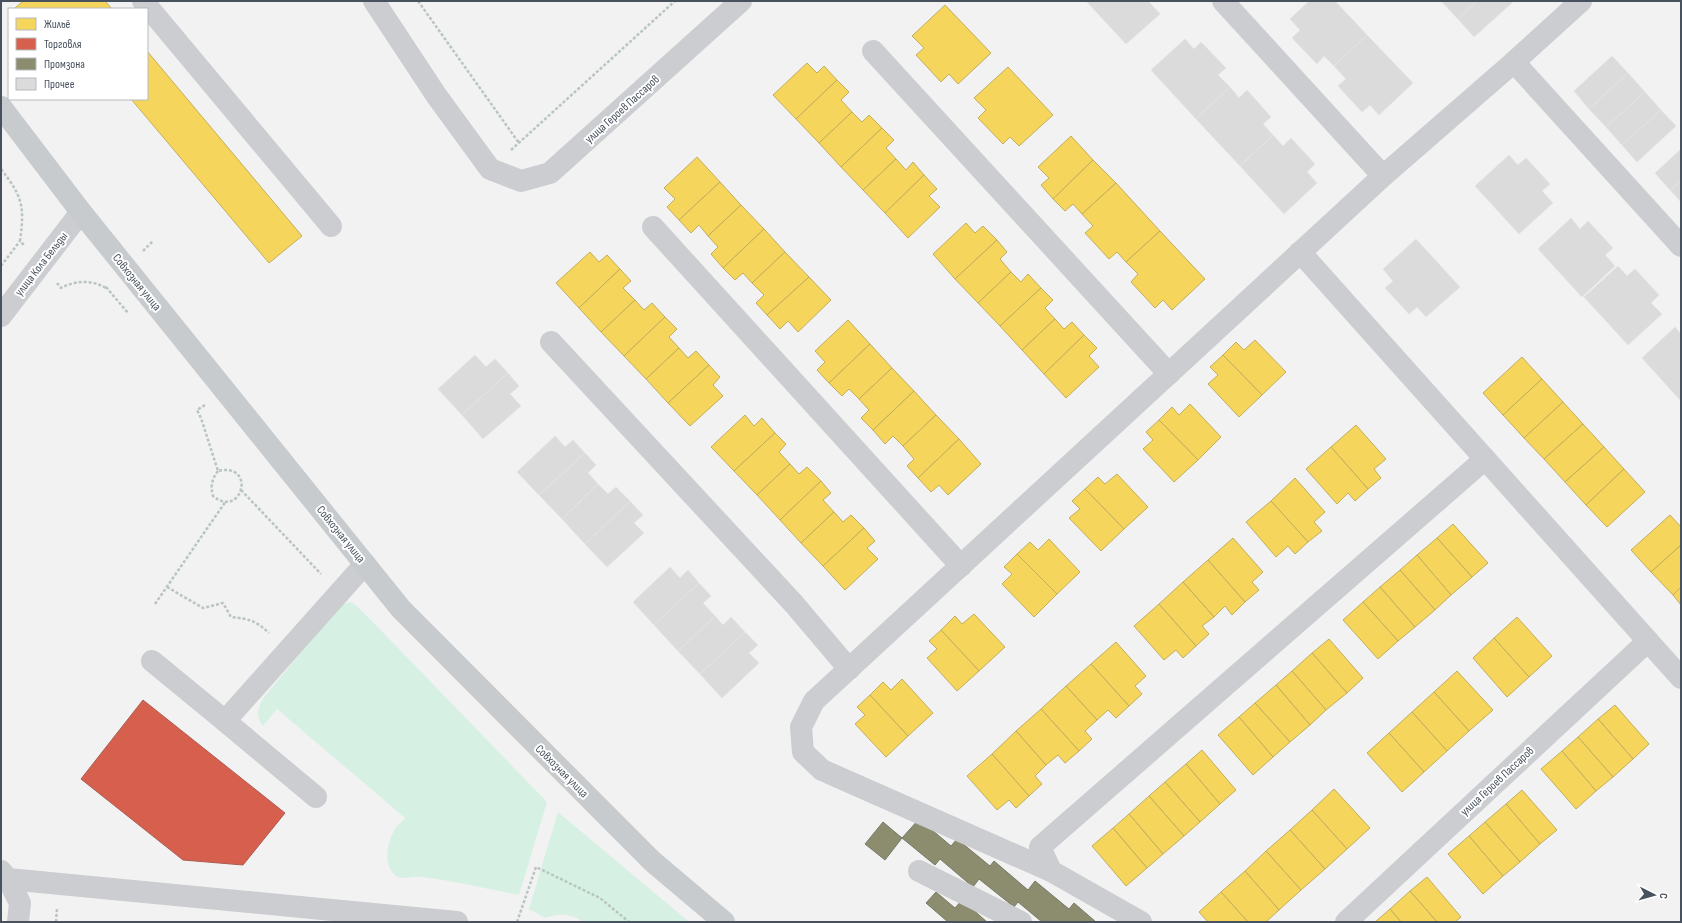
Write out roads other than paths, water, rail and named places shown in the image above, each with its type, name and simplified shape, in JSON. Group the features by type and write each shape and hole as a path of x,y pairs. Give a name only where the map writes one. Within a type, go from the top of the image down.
{"main road":[{"name":"Совхозная улица","path":"1,107 81,212 401,609 652,861 724,922"}],"street":[{"path":"144,1 331,226"},
{"name":"улица Героев Пассаров","path":"374,1 436,95 490,170 521,181 550,174 741,1"},
{"path":"1223,1 1383,176"},
{"path":"1141,922 1051,872 822,770 803,752 801,727 814,702 849,669 1383,176 1514,62 1574,3"},
{"path":"873,51 1169,374"},
{"path":"1514,62 1681,246"},
{"name":"улица Кола Бельды","path":"1,316 81,212"},
{"path":"653,227 961,566"},
{"path":"1300,252 1681,678"},
{"path":"550,342 794,604 849,669"},
{"path":"1051,872 1040,847 1485,459"},
{"path":"225,721 365,564"},
{"name":"улица Героев Пассаров","path":"1346,922 1648,641"},
{"path":"152,661 316,797"},
{"path":"920,871 1015,920"},
{"path":"4,875 20,903 18,922"},
{"path":"4,875 457,922"}]}
